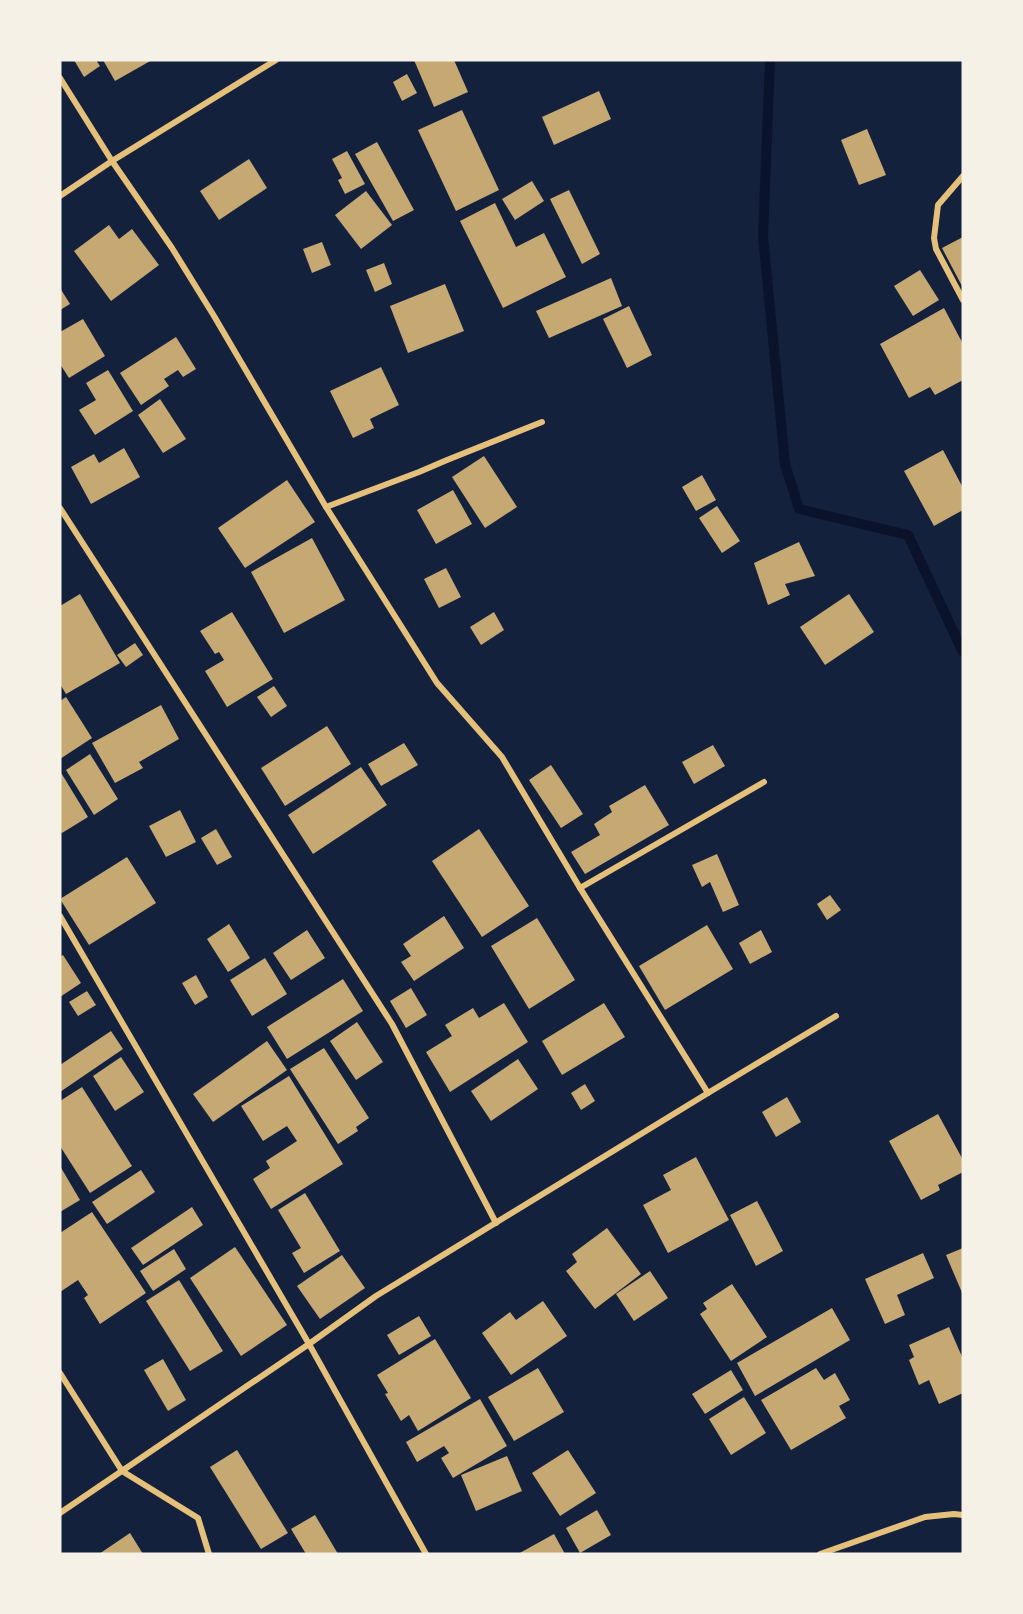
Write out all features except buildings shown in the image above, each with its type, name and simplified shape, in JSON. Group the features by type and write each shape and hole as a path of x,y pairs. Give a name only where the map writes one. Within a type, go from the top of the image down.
{"street":[{"path":"60,196 112,161 276,60"},
{"path":"60,78 112,161 172,248 326,507 437,682 502,757 580,888 708,1093"},
{"path":"963,176 938,205 933,238 936,249 963,300"},
{"path":"326,507 542,422"},
{"path":"60,508 392,1024 496,1223"},
{"path":"580,888 765,782"},
{"path":"60,916 309,1344 426,1554"},
{"path":"60,1513 376,1296 836,1016"},
{"path":"60,1373 122,1471 198,1518 209,1554"},
{"path":"820,1554 925,1517 963,1515"}],"waterway":[{"path":"770,60 763,236 785,464 799,509 908,535 963,652"}]}
